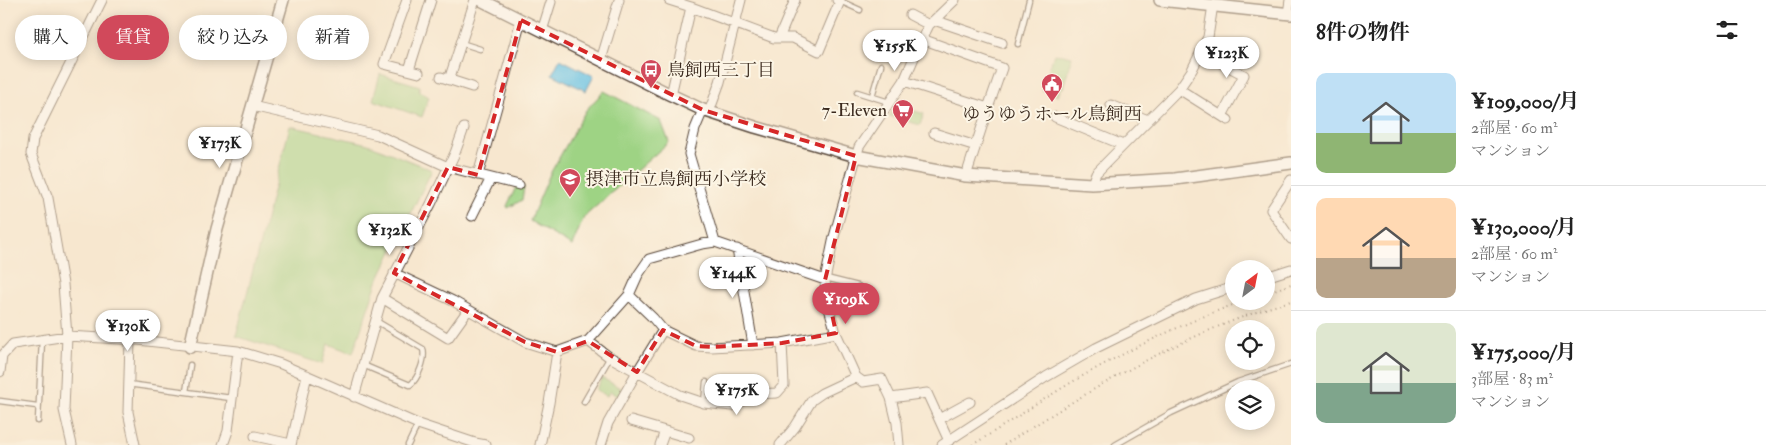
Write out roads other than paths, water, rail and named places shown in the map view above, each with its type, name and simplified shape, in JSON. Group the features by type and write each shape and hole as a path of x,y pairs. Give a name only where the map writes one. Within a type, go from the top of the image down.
{"street":[{"path":"72,445 64,410 67,336 63,284 48,198 31,154 33,139 102,0"},
{"path":"190,347 217,229 283,0"},
{"path":"407,0 384,64 418,73"},
{"path":"409,70 431,0"},
{"path":"472,87 445,78 461,43 475,0"},
{"path":"481,0 497,4 542,31 706,111 856,156 966,176 1092,184 1175,179 1291,163"},
{"path":"601,60 619,0"},
{"path":"669,0 774,38 793,38 819,50 838,1"},
{"path":"715,242 689,154 695,129 720,82 741,0"},
{"path":"779,38 795,0"},
{"path":"899,445 897,424 891,398 882,380 863,382 856,377 836,333 826,301 825,279 834,237 859,147 904,81 922,39 932,23 955,0"},
{"path":"1160,0 1289,14 1290,0"},
{"path":"542,31 551,2"},
{"path":"1092,184 1096,173 1179,89 1192,70 1208,37 1213,5"},
{"path":"671,95 691,7"},
{"path":"910,15 1002,43"},
{"path":"478,175 521,20"},
{"path":"922,39 1002,68 966,176"},
{"path":"1179,89 1225,118 1244,76 1201,52"},
{"path":"904,81 988,108"},
{"path":"1111,105 1148,120"},
{"path":"252,106 378,135 448,167 519,185"},
{"path":"1055,117 1123,145"},
{"path":"354,396 382,298 431,204 464,128"},
{"path":"934,133 976,146"},
{"path":"472,216 491,178"},
{"path":"1290,185 1271,210 1291,239"},
{"path":"394,273 453,301 525,342 557,352 588,341 629,295 638,275 649,259 702,244 715,242 825,279"},
{"path":"737,249 753,345"},
{"path":"1275,274 1291,269"},
{"path":"891,398 927,393 939,419 946,443 1046,377 1096,348 1196,299 1225,290"},
{"path":"629,295 663,330 696,346 712,347 782,343 836,333"},
{"path":"382,298 448,338 468,310"},
{"path":"601,445 608,422 663,330"},
{"path":"0,372 2,356 13,344 67,336 138,340 238,351 281,364 418,424 486,445"},
{"path":"130,340 128,412 135,445"},
{"path":"588,341 610,357 680,395 704,403 732,406 756,394 777,393 784,385 782,343"},
{"path":"224,445 228,431 238,351"},
{"path":"540,445 557,352"},
{"path":"255,436 291,445 307,376"},
{"path":"780,445 812,400 822,393 856,377"},
{"path":"939,419 970,402"},
{"path":"631,421 689,438"},
{"path":"660,445 665,431"}],"lane":[{"path":"1018,44 1029,0"},
{"path":"838,1 860,10"},
{"path":"461,43 480,49"},
{"path":"872,96 881,65"},
{"path":"857,92 890,102"},
{"path":"825,279 858,286"},
{"path":"363,365 410,385 414,382 425,356 423,349 375,320"},
{"path":"38,421 37,406 42,340"},
{"path":"584,402 610,357"},
{"path":"1115,445 1171,412 1230,385 1291,364"},
{"path":"186,392 190,365"},
{"path":"704,403 706,382"},
{"path":"128,384 231,398"},
{"path":"0,401 37,406"},
{"path":"408,445 418,424"}],"water":[{"path":"560,59 594,76 586,91 552,74"}],"place":[{"name":"鳥飼西三丁目","path":"651,89"},
{"name":"ゆうゆうホール鳥飼西","path":"1052,103"},
{"name":"7-Eleven","path":"903,129"},
{"name":"摂津市立鳥飼西小学校","path":"570,198"}]}
